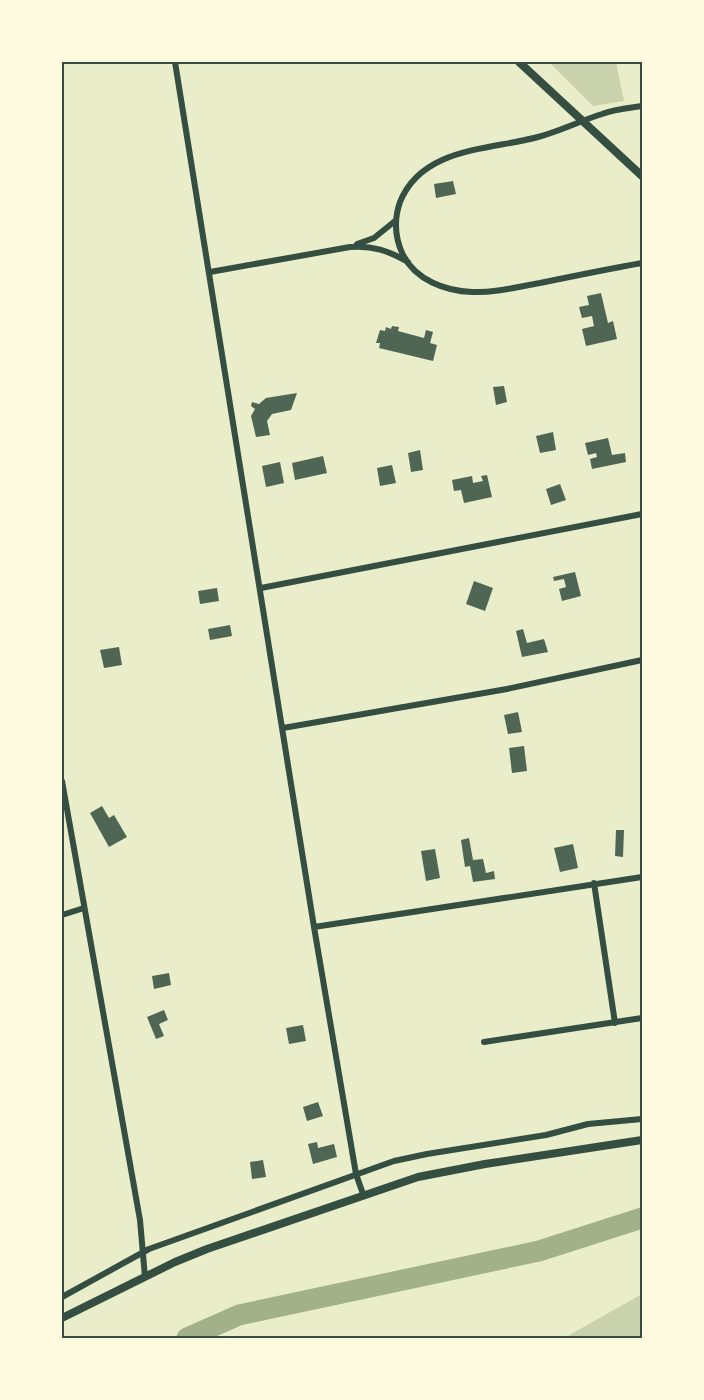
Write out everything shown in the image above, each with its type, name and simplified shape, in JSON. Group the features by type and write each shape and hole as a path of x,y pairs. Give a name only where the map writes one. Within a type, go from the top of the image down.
{"street":[{"path":"175,62 314,927 356,1174 363,1194"},
{"path":"519,62 642,176"},
{"path":"409,263 398,240 395,221 410,183 432,165 464,152 523,141 560,130 603,113 642,106"},
{"path":"350,247 374,238 395,221"},
{"path":"210,272 365,246 393,254 409,263 438,286 470,292 486,292 642,263"},
{"path":"261,588 642,514"},
{"path":"283,728 507,688 642,660"},
{"path":"62,781 140,1220 145,1277"},
{"path":"314,927 642,877"},
{"path":"594,883 615,1023"},
{"path":"62,915 84,908"},
{"path":"483,1042 642,1018"},
{"path":"62,1297 144,1251 356,1174 410,1157 546,1136 588,1124 642,1119"},
{"path":"62,1318 207,1249 363,1194 444,1170 642,1140"}],"green space":[{"path":"549,62 616,62 624,101 593,106"},
{"path":"642,1294 642,1338 564,1338"}],"building":[{"path":"453,181 456,194 436,198 434,184"},
{"path":"601,293 608,323 613,321 617,339 586,346 582,329 594,326 592,316 582,318 579,307 589,305 587,296"},
{"path":"392,326 399,327 398,331 424,338 426,330 433,332 430,343 437,345 433,361 379,348 380,343 376,343 380,330 385,331 386,327 391,329"},
{"path":"504,386 507,402 496,405 493,387"},
{"path":"297,393 291,410 272,414 267,421 270,435 256,437 251,416 255,409 251,406 252,402 259,404 266,398"},
{"path":"553,432 556,450 540,453 536,436"},
{"path":"608,438 612,455 625,453 626,462 592,469 590,459 597,457 596,453 588,455 585,443"},
{"path":"420,450 423,470 411,472 408,453"},
{"path":"323,456 327,473 295,480 292,463"},
{"path":"280,462 284,483 266,487 262,466"},
{"path":"392,465 396,483 380,486 377,468"},
{"path":"487,475 492,497 464,503 461,490 454,491 452,480 472,476 473,483 483,481 481,476"},
{"path":"560,484 566,500 551,505 546,489"},
{"path":"575,572 581,596 562,601 559,589 566,587 564,579 554,581 553,577"},
{"path":"474,581 493,588 485,611 466,604"},
{"path":"217,588 219,601 200,604 198,591"},
{"path":"230,625 232,636 210,640 208,629"},
{"path":"523,629 527,643 544,639 548,652 522,657 516,631"},
{"path":"119,647 122,665 104,668 100,650"},
{"path":"518,712 522,732 508,734 504,715"},
{"path":"524,746 527,771 512,773 509,748"},
{"path":"102,806 109,818 114,815 127,837 109,847 90,813"},
{"path":"616,830 624,830 623,857 615,856"},
{"path":"469,838 473,860 483,859 486,873 494,871 495,879 473,882 470,866 465,867 461,840"},
{"path":"573,844 578,868 560,872 554,848"},
{"path":"435,849 440,878 426,881 421,851"},
{"path":"169,973 171,985 154,989 152,976"},
{"path":"164,1010 168,1020 159,1024 164,1036 156,1039 147,1017"},
{"path":"303,1025 306,1041 289,1044 286,1028"},
{"path":"318,1102 323,1116 307,1121 303,1107"},
{"path":"317,1142 318,1148 334,1144 337,1157 313,1164 308,1144"},
{"path":"263,1160 266,1177 252,1179 250,1162"}],"waterway":[{"path":"187,1338 239,1315 539,1251 642,1218"}]}
